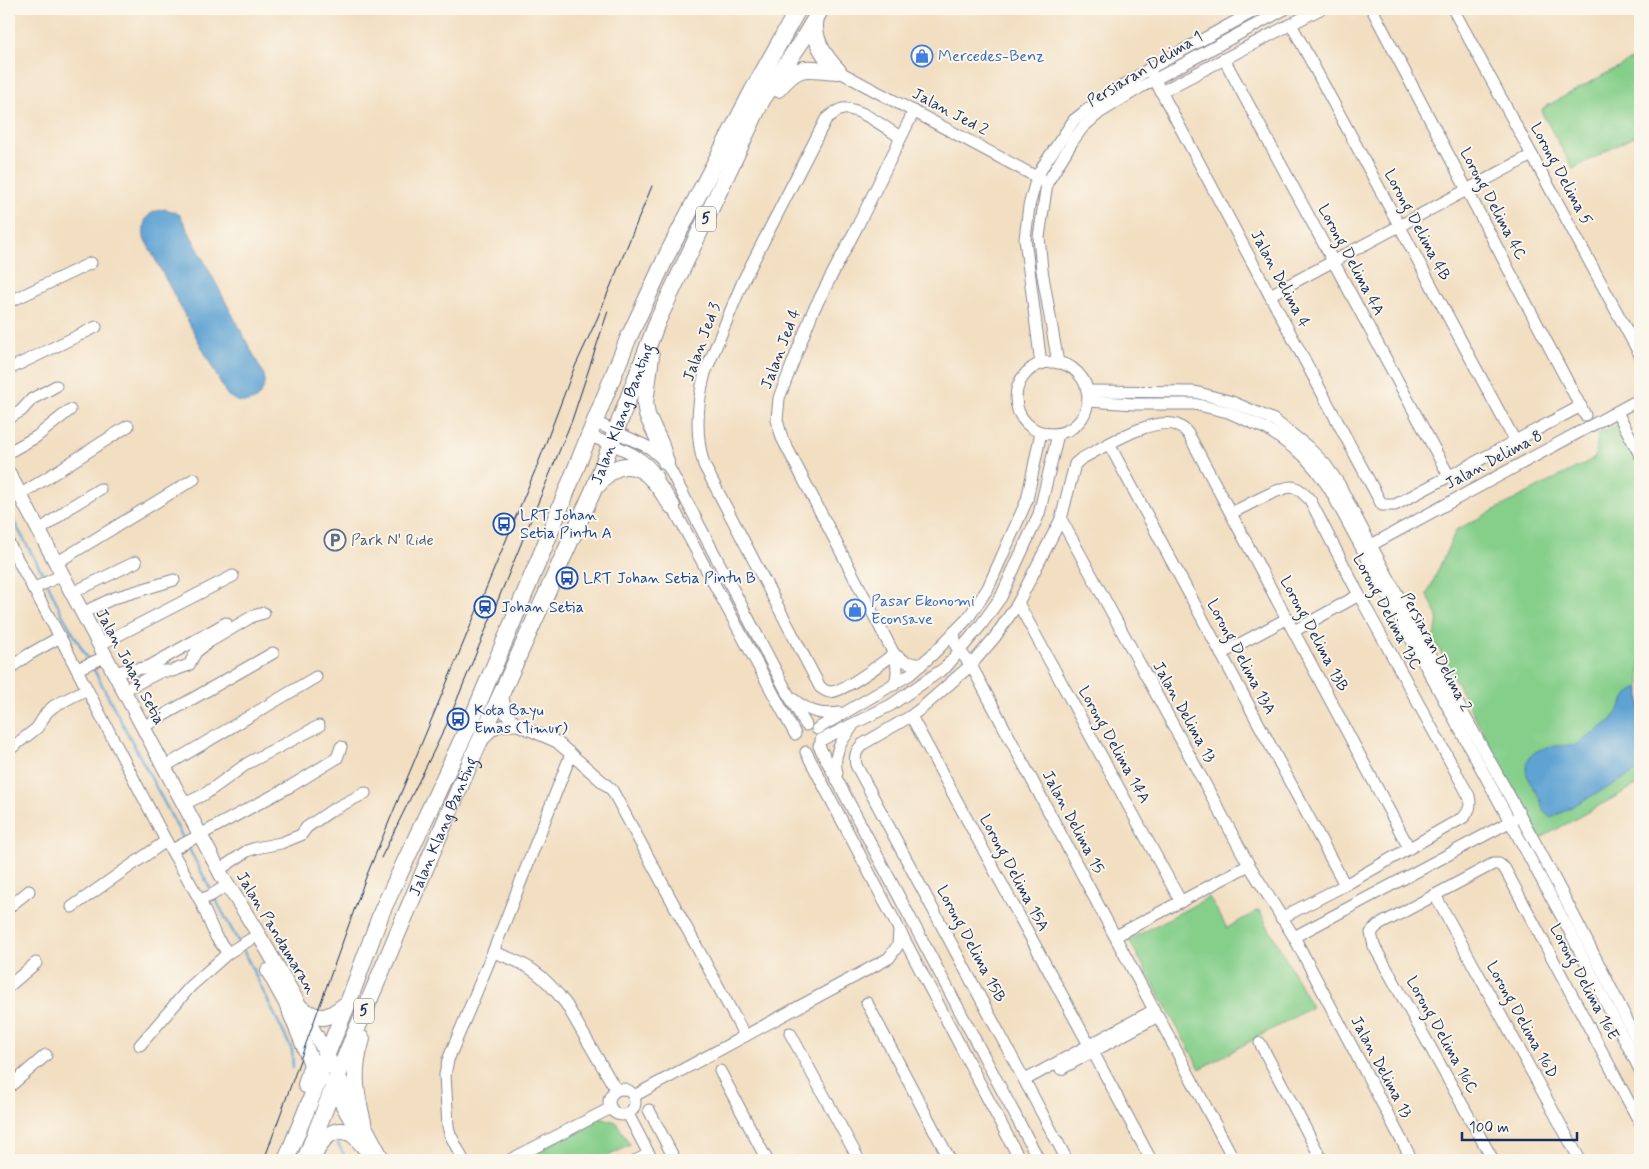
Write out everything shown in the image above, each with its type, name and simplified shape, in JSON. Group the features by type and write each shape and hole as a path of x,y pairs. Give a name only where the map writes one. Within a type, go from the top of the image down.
{"highway":[{"name":"Jalan Klang Banting","path":"286,1160 382,911 474,714 628,339 668,253 753,90 798,9"},
{"name":"Jalan Klang Banting","path":"305,1160 473,756 593,491 658,320 762,100 818,13"},
{"path":"818,13 815,29 820,47 830,63 838,71"},
{"path":"762,100 778,89 799,70 808,68 838,71"},
{"path":"658,320 650,361 645,403 647,415 660,443 666,462"},
{"path":"593,491 613,469 632,466 653,480 672,506"},
{"path":"363,1122 354,1078 357,1054 392,947"},
{"path":"296,1011 316,1018 326,1017 348,1002"},
{"path":"280,1160 312,1064 296,1011"},
{"path":"313,1160 319,1145 325,1137 333,1132 344,1132 353,1135 375,1158"}],"main road":[{"name":"Jalan Johan Setia","path":"9,474 25,492 39,531 58,572 72,593 101,654 149,724 164,767 184,804 216,886"},
{"name":"Jalan Pandamaran","path":"216,886 248,941 296,1011"},
{"name":"Jalan Pandamaran","path":"216,886 247,914 296,1011 336,1082 375,1158"},
{"name":"Jalan Pandamaran","path":"336,1082 363,1122 375,1158"}],"street":[{"name":"Persiaran Delima 1","path":"1041,364 1025,239 1029,206 1061,137 1074,120 1092,106 1149,69 1258,9"},
{"name":"Persiaran Delima 1","path":"1058,363 1042,270 1039,238 1042,180 1084,127 1099,113 1155,79 1285,9"},
{"path":"1161,92 1320,9"},
{"name":"Lorong Delima 4C","path":"1372,9 1583,410 1515,441"},
{"name":"Lorong Delima 5","path":"1453,9 1640,355"},
{"name":"Lorong Delima 4B","path":"1291,24 1515,441"},
{"name":"Lorong Delima 4A","path":"1224,59 1449,476"},
{"name":"Jalan Delima 4","path":"1149,69 1382,505 1396,505 1449,476"},
{"name":"Jalan Jed 2","path":"838,71 1042,180"},
{"name":"Jalan Jed 3","path":"894,654 838,690 831,692 825,691 820,687 704,464 698,440 698,417 705,373 739,290 826,119 842,109 851,110 868,117 900,137"},
{"name":"Jalan Jed 4","path":"894,685 897,678 897,668 894,654 782,438 777,420 779,398 813,311 858,226 914,111"},
{"path":"1270,295 1532,155"},
{"path":"9,302 91,263"},
{"path":"9,369 96,326"},
{"path":"1058,363 1068,366 1077,372 1083,381 1087,396 1085,412 1078,422 1069,430 1058,434 1041,432 1032,428 1024,421 1016,403 1016,392 1025,374 1041,364 1058,363"},
{"path":"9,418 21,411 32,398 56,386"},
{"name":"Persiaran Delima 2","path":"1087,396 1135,404 1194,404 1228,412 1268,430 1303,455 1317,471 1366,547 1521,816 1640,1046"},
{"name":"Jalan Delima 8","path":"1366,547 1640,399"},
{"path":"9,452 36,437 70,410"},
{"path":"1617,412 1640,455"},
{"name":"Lorong Delima 13B","path":"1109,444 1141,429 1161,424 1177,425 1189,435 1409,848"},
{"path":"25,492 128,426"},
{"path":"592,429 612,438 650,448 666,462 788,694 816,735 1038,1160"},
{"path":"807,752 815,750 816,735 846,712 894,685 922,665 968,618 988,588 1027,500 1041,432"},
{"path":"840,784 807,752 800,750 796,746 794,740 798,729 816,735 855,723 891,705 946,667 960,652 1001,597 1039,514 1058,434"},
{"path":"612,438 655,472 795,734"},
{"path":"1449,476 1515,441"},
{"path":"911,716 971,665 995,636 1018,603 1062,519 1076,464 1081,459 1109,444"},
{"name":"Lorong Delima 13A","path":"1109,444 1345,885"},
{"path":"35,588 194,480"},
{"name":"Lorong Delima 13C","path":"1231,513 1291,487 1303,492 1310,500 1359,595 1468,796 1471,803 1464,817 1409,848"},
{"path":"39,531 72,506 100,489"},
{"name":"Jalan Delima 13","path":"1062,519 1249,866 1294,937 1412,1160"},
{"name":"Persiaran Delima 2","path":"1366,547 1509,822 1570,932 1640,1070"},
{"path":"10,548 35,588 60,637 80,668 87,689 172,846 216,886"},
{"path":"72,593 136,562"},
{"path":"80,668 233,576"},
{"path":"82,613 114,598 174,580"},
{"path":"1294,631 1359,595"},
{"name":"Lorong Delima 14A","path":"1018,603 1181,902"},
{"path":"124,690 162,671 172,671 188,664 196,652 209,642 253,616 264,613"},
{"path":"1221,654 1288,618"},
{"path":"114,674 129,668 142,670 226,623"},
{"path":"954,632 955,643 960,652"},
{"path":"9,669 28,655 60,637"},
{"path":"939,648 950,648 960,652"},
{"name":"Jalan Delima 15","path":"960,652 971,665 1234,1160"},
{"path":"149,724 273,653"},
{"path":"894,654 906,662 922,665"},
{"path":"164,767 316,677"},
{"path":"508,678 503,697 506,714 518,725 557,742 612,790 745,1036"},
{"path":"9,750 38,728 47,712 54,706 87,689"},
{"path":"788,694 803,707 818,714 829,715 846,712"},
{"name":"Lorong Delima 15B","path":"911,716 857,749 856,765 1067,1160"},
{"name":"Lorong Delima 15A","path":"911,716 1151,1160"},
{"path":"840,784 835,766 837,751 839,745 855,723"},
{"path":"473,756 491,729 503,725 518,725"},
{"path":"184,804 205,794 248,764 319,726"},
{"path":"72,907 172,846 196,837 291,786 337,758 341,748"},
{"path":"807,752 1020,1160"},
{"path":"463,1160 448,1126 445,1075 448,1060 571,754"},
{"path":"228,953 216,937 216,886 247,851 281,844 301,835 307,827 332,810 365,793"},
{"path":"1294,937 1521,816"},
{"path":"1281,918 1345,885 1409,848"},
{"name":"Lorong Delima 16E","path":"1436,895 1493,864 1500,864 1505,869 1640,1123"},
{"path":"1116,936 1249,866"},
{"path":"9,907 29,891"},
{"name":"Lorong Delima 16C","path":"1436,895 1377,926 1371,933 1372,942 1493,1160"},
{"name":"Lorong Delima 16D","path":"1436,895 1580,1160"},
{"path":"889,958 898,945 899,928"},
{"path":"140,1044 171,1012 190,988 228,953 248,941"},
{"path":"493,952 528,966 557,993 566,1004 616,1090"},
{"path":"634,1096 889,958 903,956 916,961"},
{"path":"9,986 36,963"},
{"path":"867,1003 950,1160"},
{"path":"1027,1083 1156,1013"},
{"path":"790,1033 858,1160"},
{"path":"1260,1043 1322,1160"},
{"path":"9,1087 46,1055"},
{"path":"720,1071 767,1160"},
{"path":"616,1090 628,1090 634,1096 636,1100 634,1108 628,1114 616,1114 611,1108 610,1100 616,1090"},
{"path":"510,1160 611,1108"},
{"path":"649,1110 675,1160"},
{"path":"628,1114 651,1157 637,1160"}],"green space":[{"path":"1640,55 1640,133 1573,169 1542,113 1543,108"},
{"path":"1621,423 1640,459 1640,783 1539,839 1433,638 1437,625 1437,616 1427,595 1456,530 1595,458 1598,434"},
{"path":"1209,897 1227,928 1259,910 1312,1007 1200,1069 1129,940"},
{"path":"600,1117 616,1122 630,1145 600,1160 523,1160"}],"water":[{"path":"164,209 180,215 264,375 262,391 254,400 242,402 234,400 227,395 144,238 144,226 149,215"},
{"path":"1640,686 1640,770 1551,818 1543,809 1540,798 1528,779 1526,767 1532,754 1538,750 1553,746 1575,746 1612,720 1628,694"}],"waterway":[{"path":"9,513 46,579"},
{"path":"48,584 62,614 89,661"},
{"path":"92,666 184,840"},
{"path":"187,845 211,890"},
{"path":"215,898 239,943"},
{"path":"242,948 292,1050 293,1067"},
{"path":"338,1144 347,1160"}],"tram line":[{"path":"264,1160 366,877 539,461 573,371 597,319 652,186"},
{"path":"381,858 447,724 572,420 608,311"}],"place":[{"name":"Mercedes-Benz","path":"922,56"},
{"name":"LRT Johan Setia Pintu A","path":"504,524"},
{"name":"Park N' Ride","path":"335,540"},
{"name":"LRT Johan Setia Pintu B","path":"567,578"},
{"name":"Johan Setia","path":"485,607"},
{"name":"Pasar Ekonomi Econsave","path":"855,610"},
{"name":"Kota Bayu Emas (Timur)","path":"458,719"}]}
